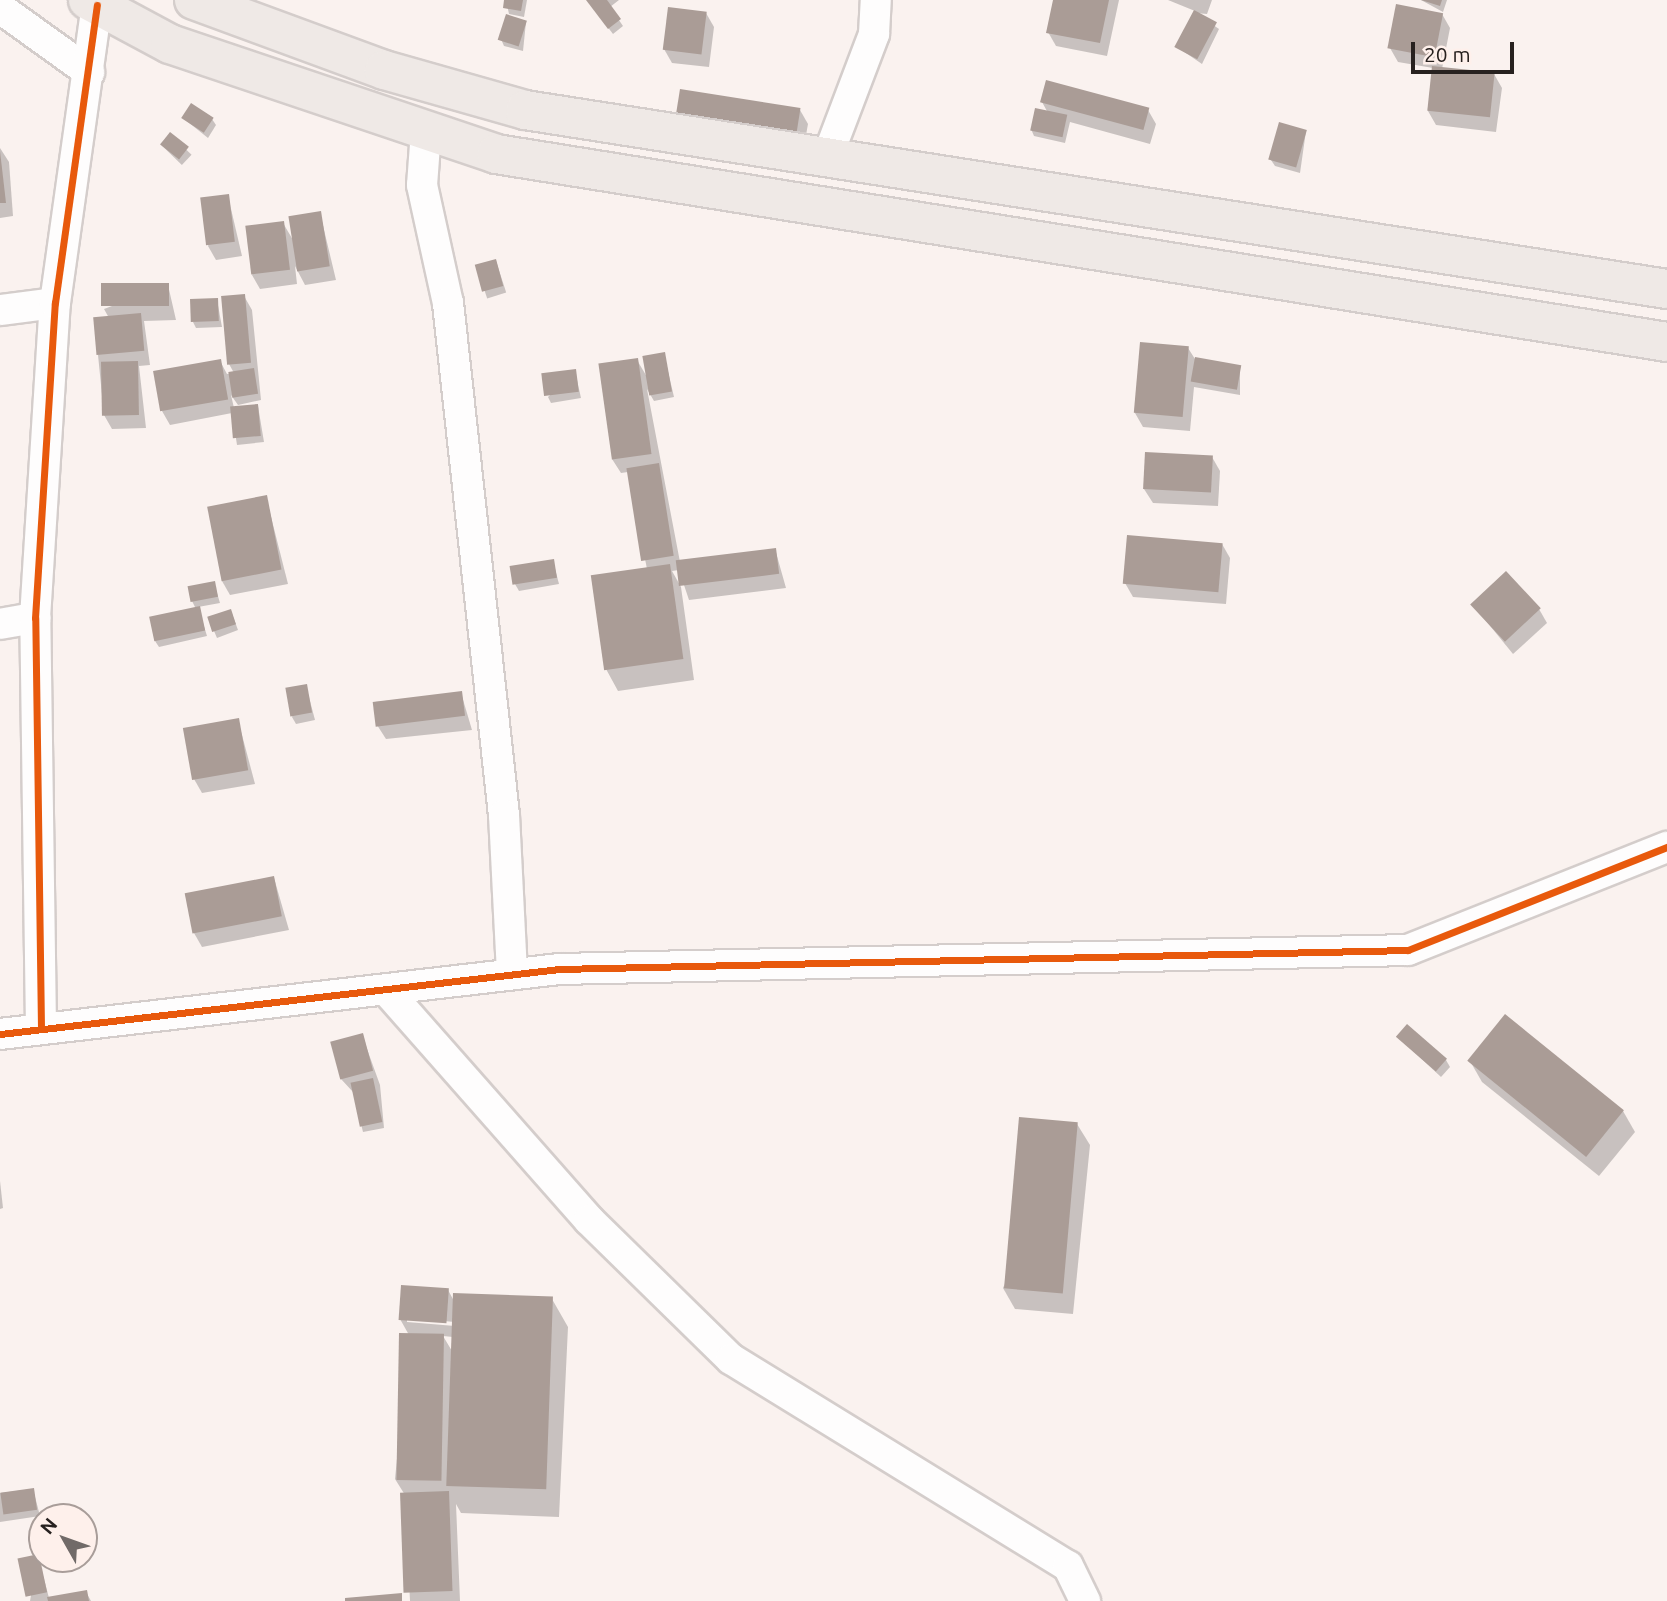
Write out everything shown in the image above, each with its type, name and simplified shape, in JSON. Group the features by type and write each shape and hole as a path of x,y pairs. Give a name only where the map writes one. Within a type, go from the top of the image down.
{"main road":[{"path":"194,0 384,70 525,110 1667,289"},
{"path":"93,2 170,44 496,154 1667,342"}],"street":[{"path":"827,158 874,34 876,0"},
{"path":"41,1028 35,618 55,303 89,72 93,2"},
{"path":"0,8 89,72"},
{"path":"426,131 422,185 450,317 504,815 512,974"},
{"path":"0,310 55,303"},
{"path":"0,624 35,618"},
{"path":"0,1034 388,992 512,974 1408,950 1667,847"},
{"path":"388,992 589,1220 730,1359 1068,1566 1085,1601"}],"building":[{"path":"504,0 523,0 521,11 503,8"},
{"path":"586,0 607,0 621,19 608,29"},
{"path":"1053,0 1109,0 1100,43 1046,33"},
{"path":"1421,0 1442,0 1440,6"},
{"path":"1396,4 1443,13 1435,57 1387,48"},
{"path":"668,7 707,12 701,54 663,50"},
{"path":"1194,10 1217,22 1197,59 1174,47"},
{"path":"506,14 527,21 519,46 498,40"},
{"path":"1432,66 1495,73 1490,117 1427,111"},
{"path":"1046,80 1149,108 1143,130 1040,102"},
{"path":"680,89 800,108 797,132 676,113"},
{"path":"191,103 214,118 204,133 181,118"},
{"path":"1035,108 1067,115 1062,137 1030,130"},
{"path":"1279,122 1307,130 1296,167 1268,159"},
{"path":"170,132 189,147 179,159 160,145"},
{"path":"0,151 6,203 0,203"},
{"path":"229,194 235,242 206,245 200,198"},
{"path":"321,211 330,266 297,271 288,216"},
{"path":"284,221 290,270 251,274 245,226"},
{"path":"496,259 503,286 482,292 475,265"},
{"path":"101,283 169,283 169,306 101,306"},
{"path":"245,294 251,363 227,365 221,296"},
{"path":"218,298 219,321 191,322 190,299"},
{"path":"141,313 144,351 96,355 93,317"},
{"path":"1140,342 1189,346 1183,417 1134,413"},
{"path":"665,352 672,391 649,395 642,356"},
{"path":"1195,357 1241,365 1237,390 1191,382"},
{"path":"638,358 651,454 612,460 598,364"},
{"path":"221,359 228,399 160,411 153,371"},
{"path":"138,361 139,415 102,416 101,362"},
{"path":"254,368 258,394 232,398 228,372"},
{"path":"576,369 579,392 544,396 541,373"},
{"path":"258,404 261,436 233,438 230,406"},
{"path":"1145,452 1213,456 1211,493 1143,489"},
{"path":"659,463 674,556 641,561 626,468"},
{"path":"267,495 282,570 222,581 207,507"},
{"path":"1127,535 1223,543 1218,592 1123,584"},
{"path":"776,548 779,574 679,586 676,560"},
{"path":"554,559 557,578 513,585 510,566"},
{"path":"670,564 683,659 604,670 591,575"},
{"path":"1506,571 1541,608 1505,642 1470,604"},
{"path":"215,581 218,597 191,602 188,586"},
{"path":"200,606 205,630 154,641 149,617"},
{"path":"231,609 236,624 212,632 207,617"},
{"path":"307,684 312,713 290,716 285,688"},
{"path":"462,691 465,716 376,727 373,702"},
{"path":"239,718 248,770 192,780 183,728"},
{"path":"274,876 282,916 192,934 185,893"},
{"path":"1505,1014 1624,1110 1586,1157 1467,1061"},
{"path":"1407,1024 1447,1059 1436,1072 1396,1037"},
{"path":"363,1033 373,1071 340,1079 330,1042"},
{"path":"373,1078 382,1122 360,1127 351,1083"},
{"path":"1019,1117 1078,1122 1063,1293 1004,1288"},
{"path":"401,1285 449,1288 446,1323 399,1320"},
{"path":"453,1293 553,1296 546,1489 446,1486"},
{"path":"399,1333 444,1334 441,1481 396,1480"},
{"path":"34,1488 36,1503 28,1503 28,1511 3,1515 0,1493"},
{"path":"449,1491 452,1591 404,1593 400,1493"},
{"path":"28,1556 28,1573 43,1573 47,1592 26,1597 17,1559"},
{"path":"87,1590 89,1601 48,1601 47,1597"},
{"path":"402,1593 402,1601 345,1601 345,1598"}],"cycle path":[{"path":"41,1028 35,618 55,303 97,5"},
{"path":"0,1034 559,969 1408,950 1667,847"}]}
